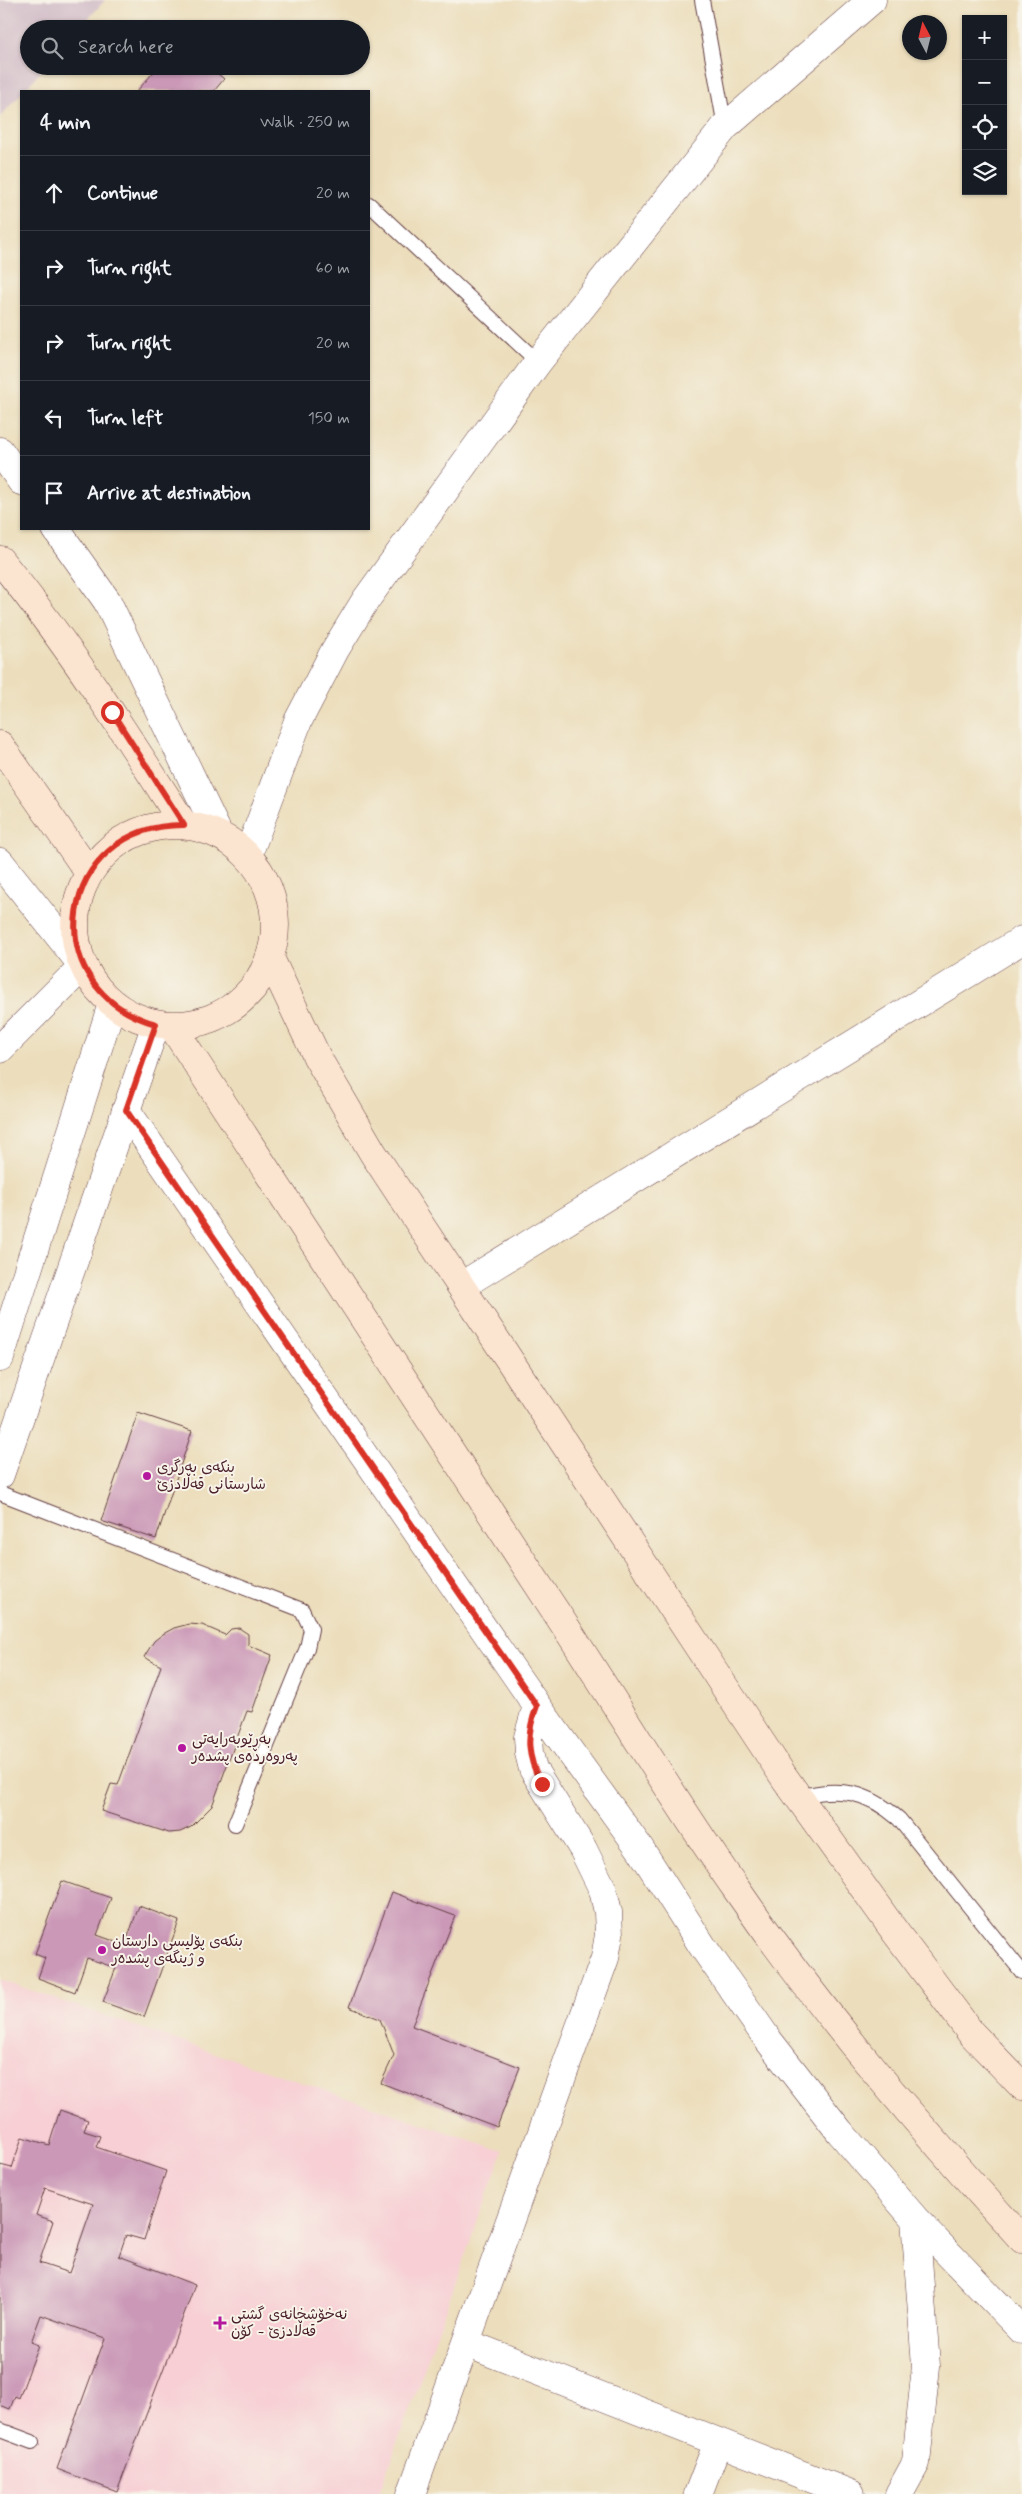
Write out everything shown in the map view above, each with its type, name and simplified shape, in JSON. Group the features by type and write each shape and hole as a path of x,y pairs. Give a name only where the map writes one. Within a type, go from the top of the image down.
{"main road":[{"path":"0,560 47,618 102,697 184,825"},
{"path":"0,745 89,873"},
{"path":"166,825 202,828 219,835 248,855 261,873 271,893 275,914 276,936 270,958 259,981 242,1000 222,1014 198,1024 164,1025 141,1020 112,1004 91,981 83,966 76,943 74,919 79,895 89,873 100,858 130,836 147,829 166,825"},
{"path":"270,958 296,1017 344,1106 798,1796 896,1933 972,2033 1022,2086"},
{"path":"164,1025 561,1619 678,1805 740,1896 874,2072 946,2156 1022,2239"}],"street":[{"path":"248,855 298,721 335,650 364,602 538,362 726,127 872,0"},
{"path":"0,451 20,480"},
{"path":"57,530 107,601 219,835"},
{"path":"0,862 83,966 0,1049"},
{"path":"461,1286 1022,940"},
{"path":"2,1345 112,1004"},
{"path":"0,1476 11,1404 126,1110 164,1025"},
{"path":"126,1110 537,1706 642,1850 703,1947 769,2041 840,2132 914,2219 1022,2330"},
{"path":"411,2494 605,1958 609,1936 608,1912 600,1883 583,1850 533,1769 528,1738 537,1706"},
{"path":"899,2494 916,2463 926,2366 914,2219"},
{"path":"466,2343 851,2494"},
{"path":"698,2494 718,2442"}],"lane":[{"path":"702,0 726,127"},
{"path":"370,205 538,362"},
{"path":"0,1493 302,1610 311,1629 307,1648 235,1824"},
{"path":"798,1796 834,1790 852,1792 869,1798 885,1807 899,1819 1022,1972"},
{"path":"0,2430 32,2442"}],"shaded area":[{"path":"0,0 105,0 87,20 20,20 20,75 38,75 24,90 20,90 20,95 0,117"},
{"name":"نەخۆشخانەی گشتی قەڵادزێ - کۆن","path":"0,1980 503,2151 379,2494 0,2494"}],"building":[{"path":"151,75 219,75 224,79 215,90 138,90"},
{"name":"بنکەی بەرگری شارستانی قەڵادزێ","path":"138,1413 192,1431 156,1539 101,1521"},
{"name":"بەڕێوبەرایەتی پەروەردەی پشدەر","path":"189,1624 202,1625 225,1635 231,1629 239,1628 248,1634 248,1645 272,1655 252,1712 247,1711 212,1806 191,1827 180,1832 169,1833 101,1811 111,1784 118,1785 161,1666 144,1657 154,1641 163,1634 174,1628"},
{"name":"بنکەی پۆلیسی دارستان و ژینگەی پشدەر","path":"62,1881 111,1898 97,1935 125,1945 139,1906 179,1921 144,2017 103,2002 116,1968 87,1958 75,1992 38,1978 45,1958 35,1954"},
{"path":"392,1892 455,1916 412,2026 520,2067 497,2127 381,2083 394,2055 380,2019 349,2007"},
{"path":"60,2110 88,2120 84,2131 100,2136 96,2147 166,2171 144,2240 126,2235 119,2256 195,2285 117,2492 57,2469 105,2338 41,2315 31,2342 39,2345 19,2398 15,2396 10,2409 0,2405 0,2165 12,2168 22,2137 49,2145","holes":["45,2188 93,2204 69,2273 39,2263 53,2221 36,2215"]}],"place":[{"name":"بنکەی بەرگری شارستانی قەڵادزێ","path":"147,1476"},
{"name":"بەڕێوبەرایەتی پەروەردەی پشدەر","path":"182,1748"},
{"name":"بنکەی پۆلیسی دارستان و ژینگەی پشدەر","path":"102,1950"},
{"name":"نەخۆشخانەی گشتی قەڵادزێ - کۆن","path":"220,2323"}],"route":[{"path":"112,712 184,825 166,825 147,829 130,836 114,846 100,858 89,873 79,895 74,919 76,943 83,966 91,981 112,1004 141,1020 156,1024 126,1110 537,1706 531,1721 528,1738 533,1769 542,1784"}]}
